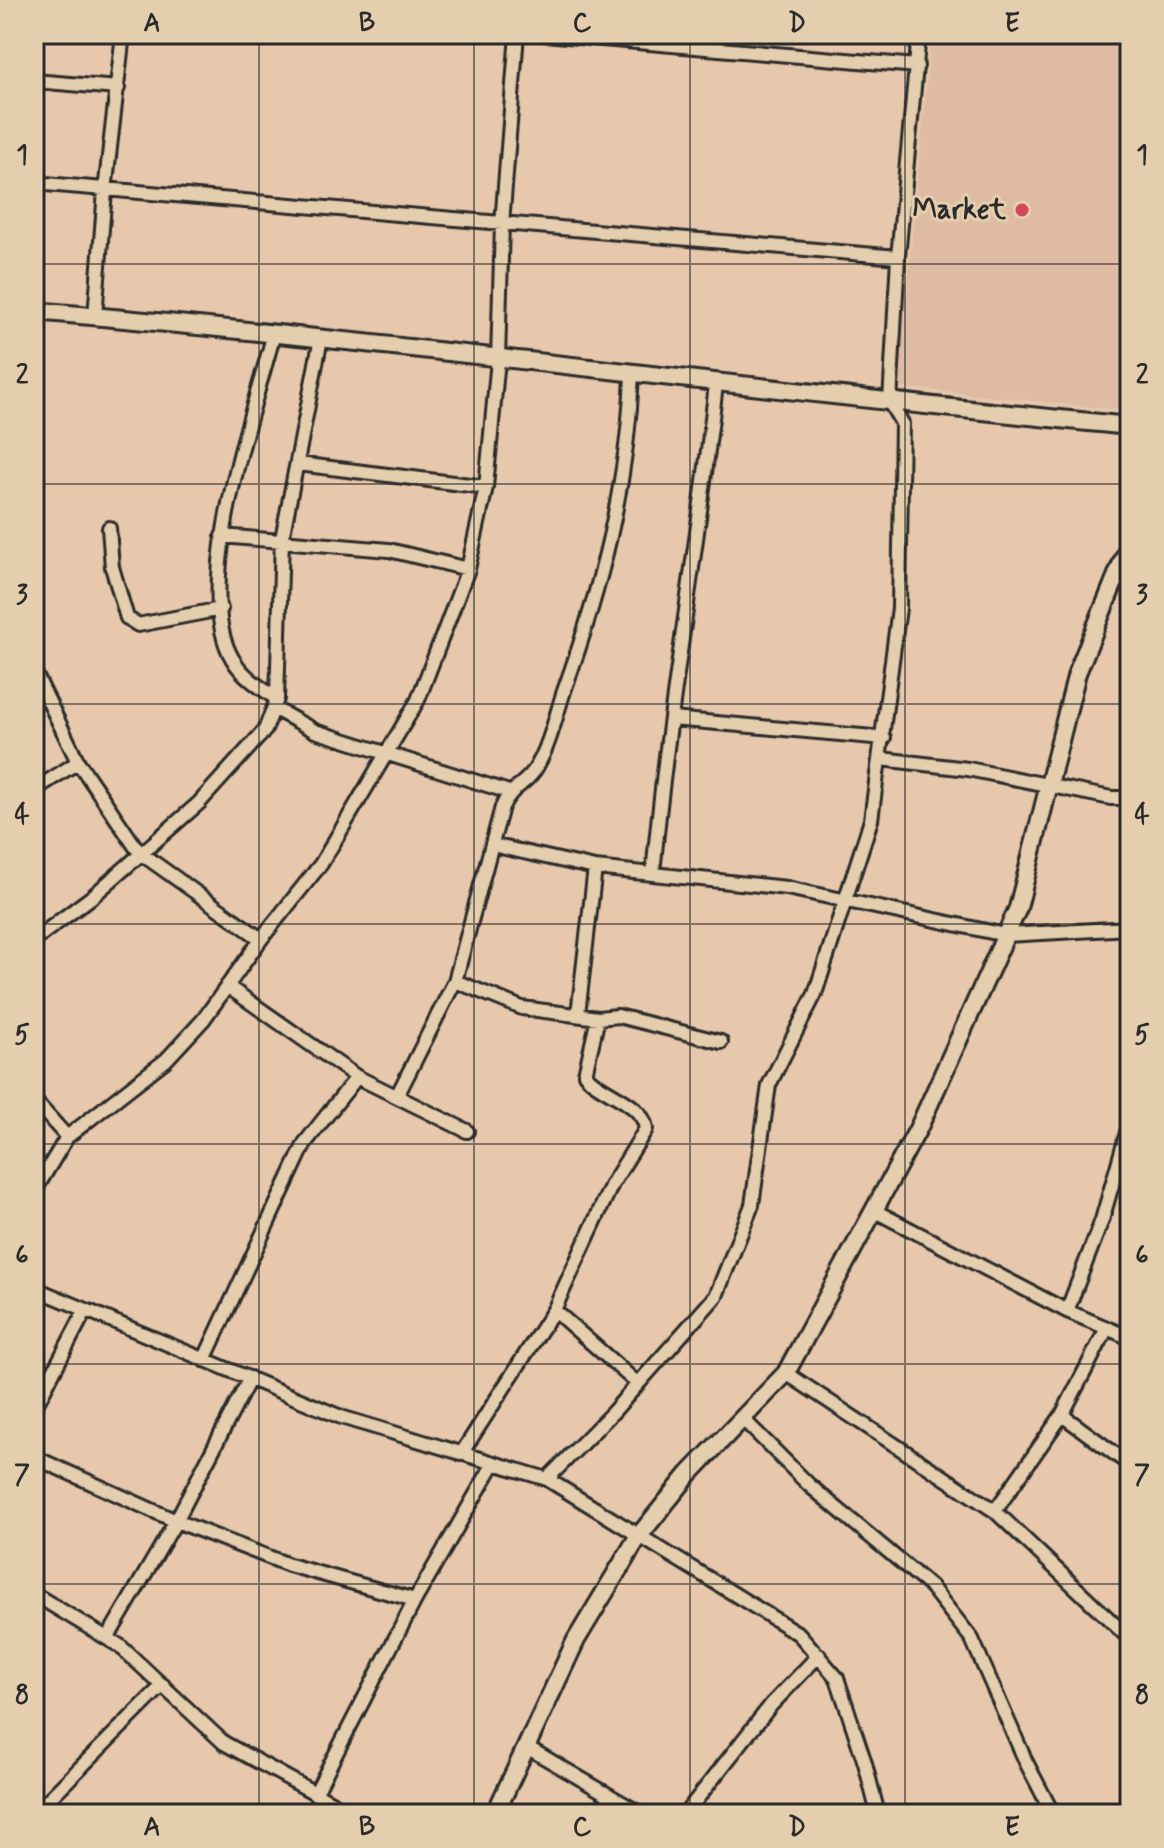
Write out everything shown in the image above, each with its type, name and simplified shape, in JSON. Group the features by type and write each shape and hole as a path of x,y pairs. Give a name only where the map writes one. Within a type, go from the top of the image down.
{"street":[{"path":"95,316 123,34"},
{"path":"34,1192 67,1137 166,1060 227,986 321,864 418,700 468,569 486,487 498,359 502,224 517,34"},
{"path":"544,34 917,66"},
{"path":"547,1479 638,1384 716,1296 730,1268 752,1205 769,1085 815,994 871,820 899,608 903,514 902,423 890,403 898,257 919,34"},
{"path":"34,81 118,88"},
{"path":"34,183 898,257"},
{"path":"34,311 274,333 890,403 1130,426"},
{"path":"274,333 222,536 221,609 231,658 248,679 276,704 315,731 509,792"},
{"path":"34,940 93,896 139,852 199,803 265,730 276,704 282,539 321,338"},
{"path":"397,1096 455,981 509,792 537,767 593,610 619,500 630,418 632,374"},
{"path":"653,874 664,762 716,384"},
{"path":"298,464 486,487"},
{"path":"109,528 112,567 127,618 138,625 221,609"},
{"path":"222,536 389,550 468,569"},
{"path":"495,1814 576,1640 638,1537 689,1474 786,1373 919,1127 1018,908 1077,673 1130,543"},
{"path":"34,671 78,762 139,852 261,939"},
{"path":"672,719 884,738"},
{"path":"881,759 968,769 1111,798 1130,798"},
{"path":"34,790 78,762"},
{"path":"492,845 595,868 787,888 1005,935 1130,928"},
{"path":"578,1014 595,868"},
{"path":"455,981 522,1008 598,1018 618,1016 721,1042"},
{"path":"227,986 357,1077 467,1131"},
{"path":"461,1454 554,1310 612,1184 646,1129 643,1118 634,1108 585,1074 598,1018"},
{"path":"204,1360 305,1143 357,1077"},
{"path":"34,1100 67,1137"},
{"path":"1067,1311 1102,1220 1129,1129"},
{"path":"873,1210 1067,1311 1130,1338"},
{"path":"34,1288 341,1417 547,1479 799,1634 837,1678 878,1814"},
{"path":"554,1310 638,1384"},
{"path":"34,1409 85,1311"},
{"path":"995,1511 1062,1415 1106,1330"},
{"path":"786,1373 995,1511 1130,1639"},
{"path":"108,1637 176,1521 250,1378"},
{"path":"1062,1415 1130,1465"},
{"path":"743,1419 809,1485 931,1587 964,1629 1053,1814"},
{"path":"34,1457 176,1521 289,1565 415,1600"},
{"path":"315,1794 415,1600 494,1463"},
{"path":"34,1594 108,1637 224,1743 353,1814"},
{"path":"685,1814 771,1705 819,1655"},
{"path":"34,1814 163,1685"},
{"path":"525,1746 641,1814"}],"shaded area":[{"name":"Market","path":"931,34 1130,34 1130,411 898,387"}],"place":[{"name":"Market","path":"1022,210"}]}
